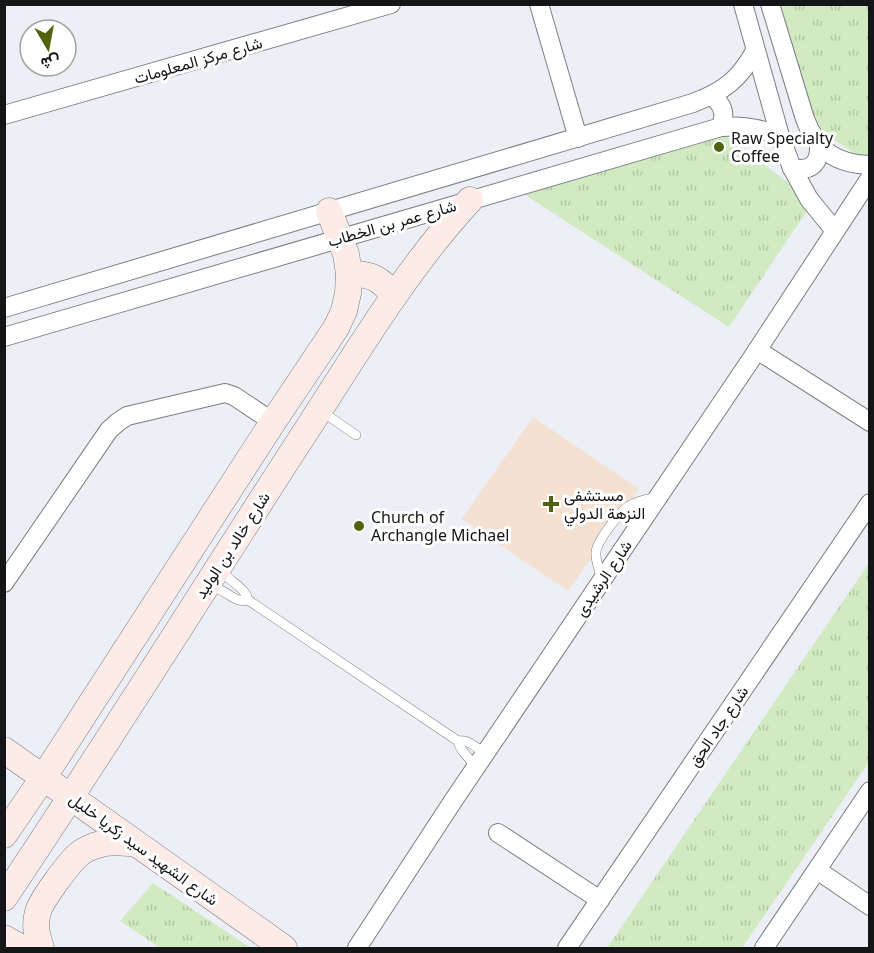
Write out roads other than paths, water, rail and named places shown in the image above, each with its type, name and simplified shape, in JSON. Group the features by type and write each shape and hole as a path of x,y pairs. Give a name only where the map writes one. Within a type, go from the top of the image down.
{"street":[{"name":"شارع مركز المعلومات","path":"4,115 391,4"},
{"path":"539,4 578,138"},
{"path":"743,4 780,136 792,168 809,200 835,231"},
{"path":"770,4 811,134 834,157 853,164 870,165"},
{"name":"شارع عمر بن الخطاب","path":"4,308 693,103 712,96 729,85 747,65 755,51"},
{"path":"712,96 723,109 724,118 721,127"},
{"name":"شارع عمر بن الخطاب","path":"4,337 721,127 739,125 755,127 780,136"},
{"path":"792,168 801,170 809,168 816,162 819,144"},
{"name":"شارع الرشيدى","path":"357,948 870,178"},
{"name":"شارع خالد بن الوليد","path":"4,898 72,797 204,588 394,296 432,244 470,200"},
{"name":"شارع خالد بن الوليد","path":"4,835 336,328 344,311 349,274 341,238 329,211"},
{"path":"349,274 361,274 374,278 386,285 394,296"},
{"path":"757,350 870,422"},
{"path":"4,582 109,430 127,416 225,393 234,396 273,422"},
{"name":"شارع جاد الحق","path":"567,948 870,503"},
{"name":"شارع الشهيد سيد زكريا خليل","path":"4,750 284,948"},
{"path":"764,948 870,791"},
{"path":"498,833 600,900"},
{"path":"41,948 36,932 38,910 42,901 78,855 93,846 104,843 136,844"},
{"path":"817,870 870,906"},
{"path":"4,938 22,948"}],"lane":[{"path":"320,410 356,435"},
{"path":"219,565 225,576 245,592 248,600 458,741 465,741 486,752"},
{"path":"204,588 217,588 239,601 248,600"},
{"path":"458,741 461,751 472,761 475,768"}],"place":[{"name":"Raw Specialty Coffee","path":"719,147"},
{"name":"مستشفى النزهة الدولي","path":"551,504"},
{"name":"Church of Archangle Michael","path":"359,526"}]}
